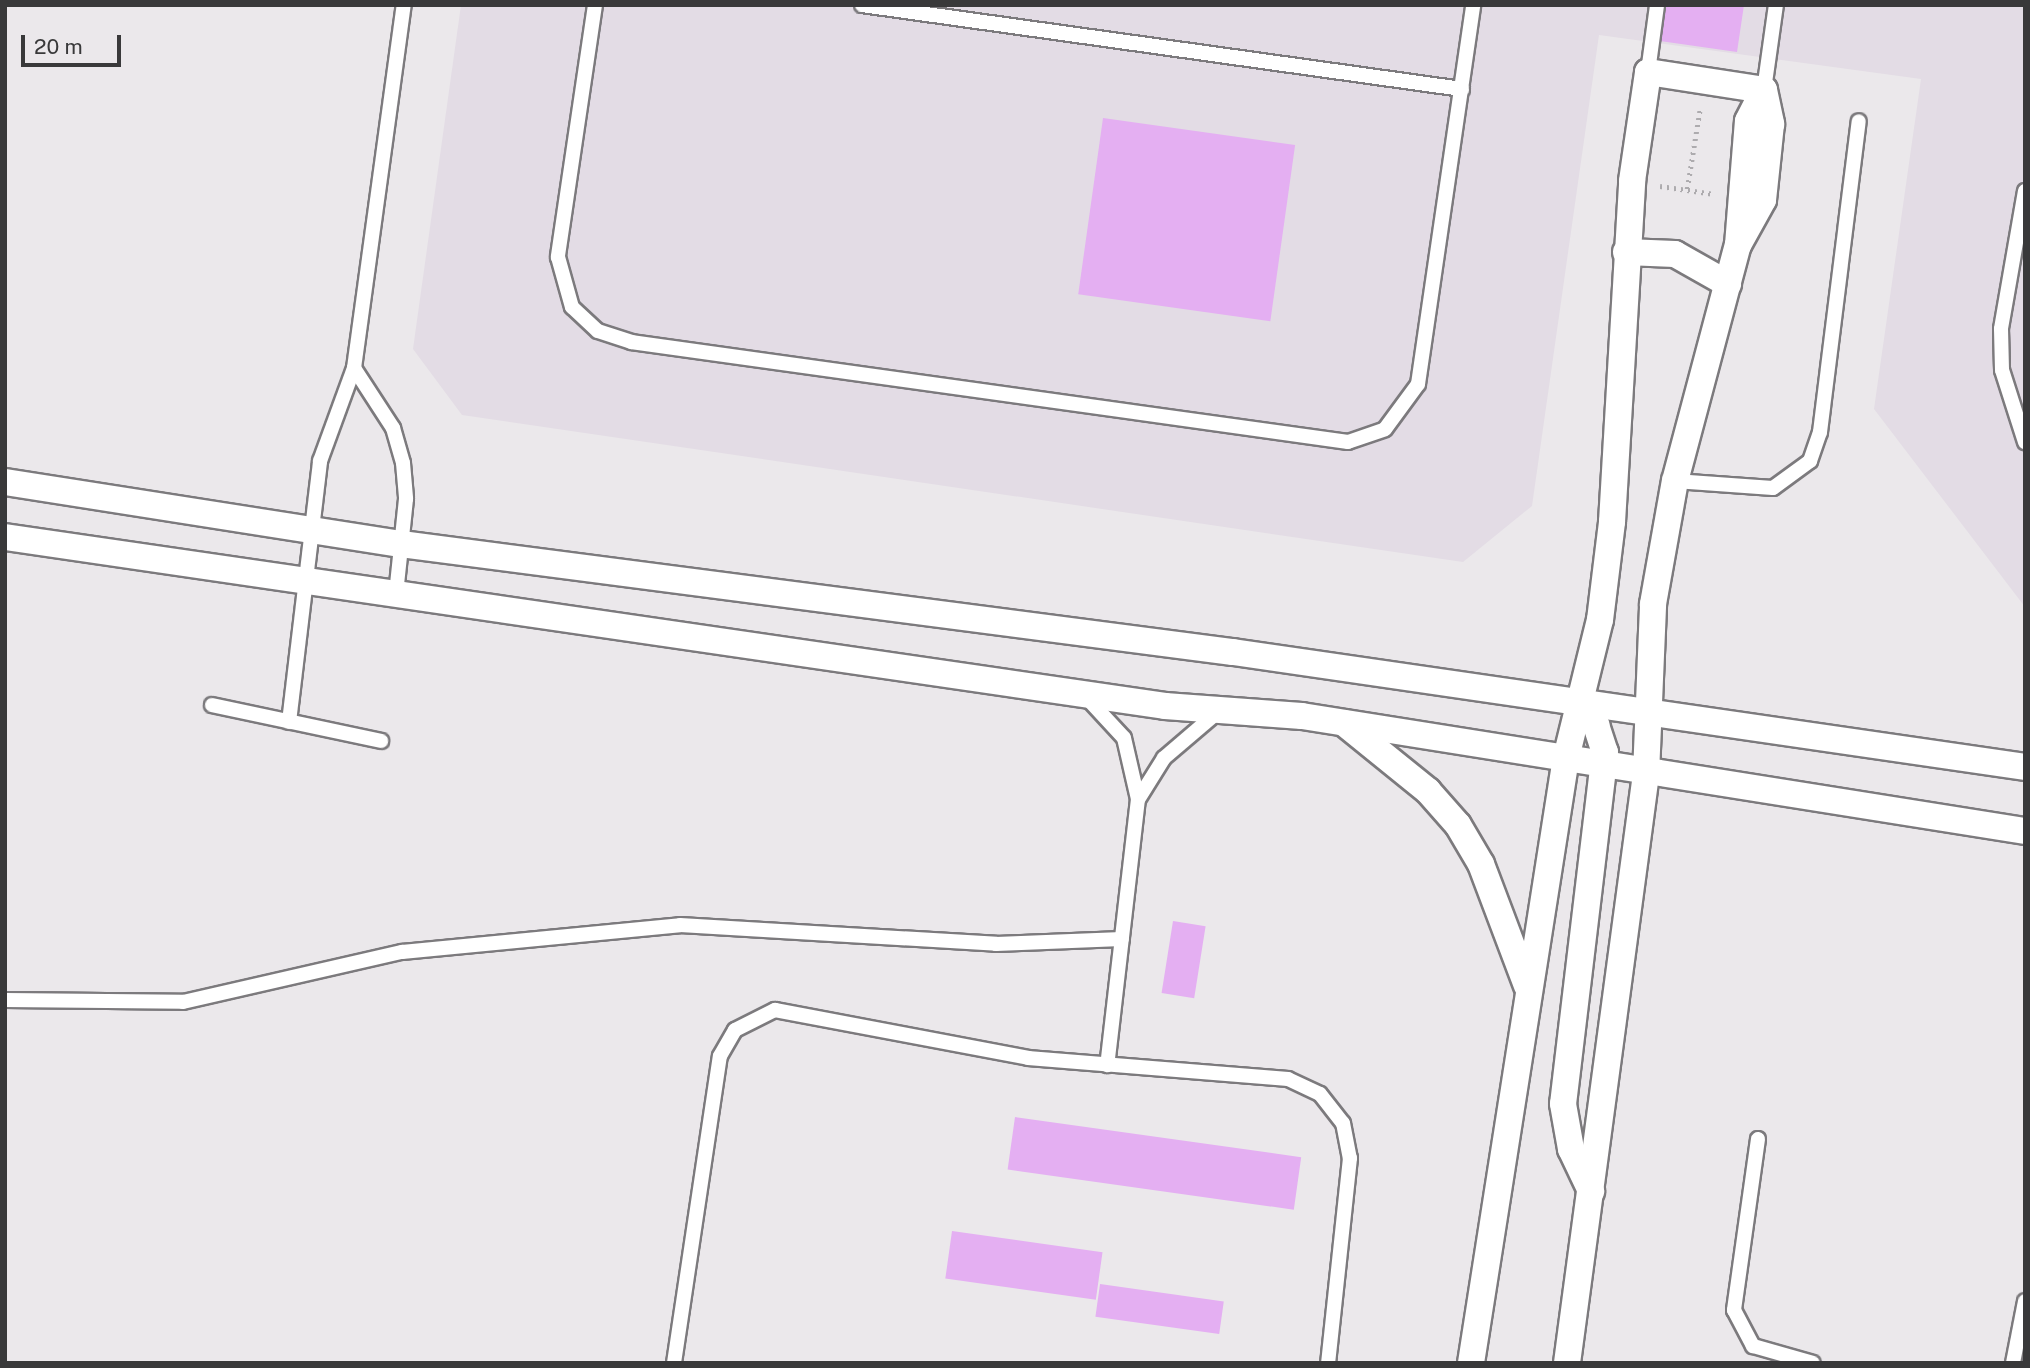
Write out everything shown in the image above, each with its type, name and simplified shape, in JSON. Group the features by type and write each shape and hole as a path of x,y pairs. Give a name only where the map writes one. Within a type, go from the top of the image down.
{"street":[{"path":"1471,1363 1527,987 1566,758 1600,620 1612,522 1632,181 1648,72 1764,90"},
{"path":"1567,1363 1646,774 1653,604 1675,481 1738,245 1738,197 1748,121 1764,90"},
{"path":"1738,245 1763,200 1771,124 1764,90"},
{"path":"1626,252 1675,254 1728,284"},
{"path":"5,482 401,544 1233,652 1650,717 2025,768"},
{"path":"5,537 1080,694 1343,722 1566,758 1646,774 2025,831"},
{"path":"1577,705 1602,738 1605,766 1563,1104 1571,1149 1591,1191"},
{"path":"1343,722 1428,791 1458,825 1480,864 1527,987"}],"lane":[{"path":"289,722 326,436 354,368 404,5"},
{"path":"595,5 558,257 572,307 598,331 631,342 1329,442 1385,429 1419,384 1473,5"},
{"path":"862,5 1461,89"},
{"path":"1648,72 1657,5"},
{"path":"1764,90 1776,5"},
{"path":"1675,481 1773,488 1800,473 1814,454 1859,121"},
{"path":"2025,191 2001,329 2002,370 2025,442"},
{"path":"354,368 393,428 403,463 397,594"},
{"path":"1080,694 1124,738 1139,799 1107,1065"},
{"path":"212,705 381,741"},
{"path":"1139,799 1164,758 1220,711"},
{"path":"5,1000 183,1002 402,952 680,925 996,944 1122,939"},
{"path":"674,1363 720,1056 747,1021 790,1010 1028,1058 1288,1079 1333,1107 1350,1158 1328,1363"},
{"path":"1758,1139 1734,1310 1754,1346 1813,1363"},
{"path":"2013,1363 2025,1301"}],"path":[{"path":"1687,189 1704,80"},
{"path":"1632,181 1738,197"}],"shaded area":[{"path":"461,5 2025,5 2025,607 1874,409 1921,79 1599,35 1532,506 1463,562 462,415 413,349"}],"building":[{"path":"1665,5 1744,5 1737,52 1660,41"},
{"path":"1103,118 1295,145 1270,321 1078,294"},
{"path":"1173,921 1206,926 1194,998 1162,993"},
{"path":"1015,1117 1301,1157 1294,1210 1008,1169"},
{"path":"952,1231 1103,1252 1096,1300 945,1279"},
{"path":"1100,1284 1224,1301 1219,1334 1095,1317"}]}
